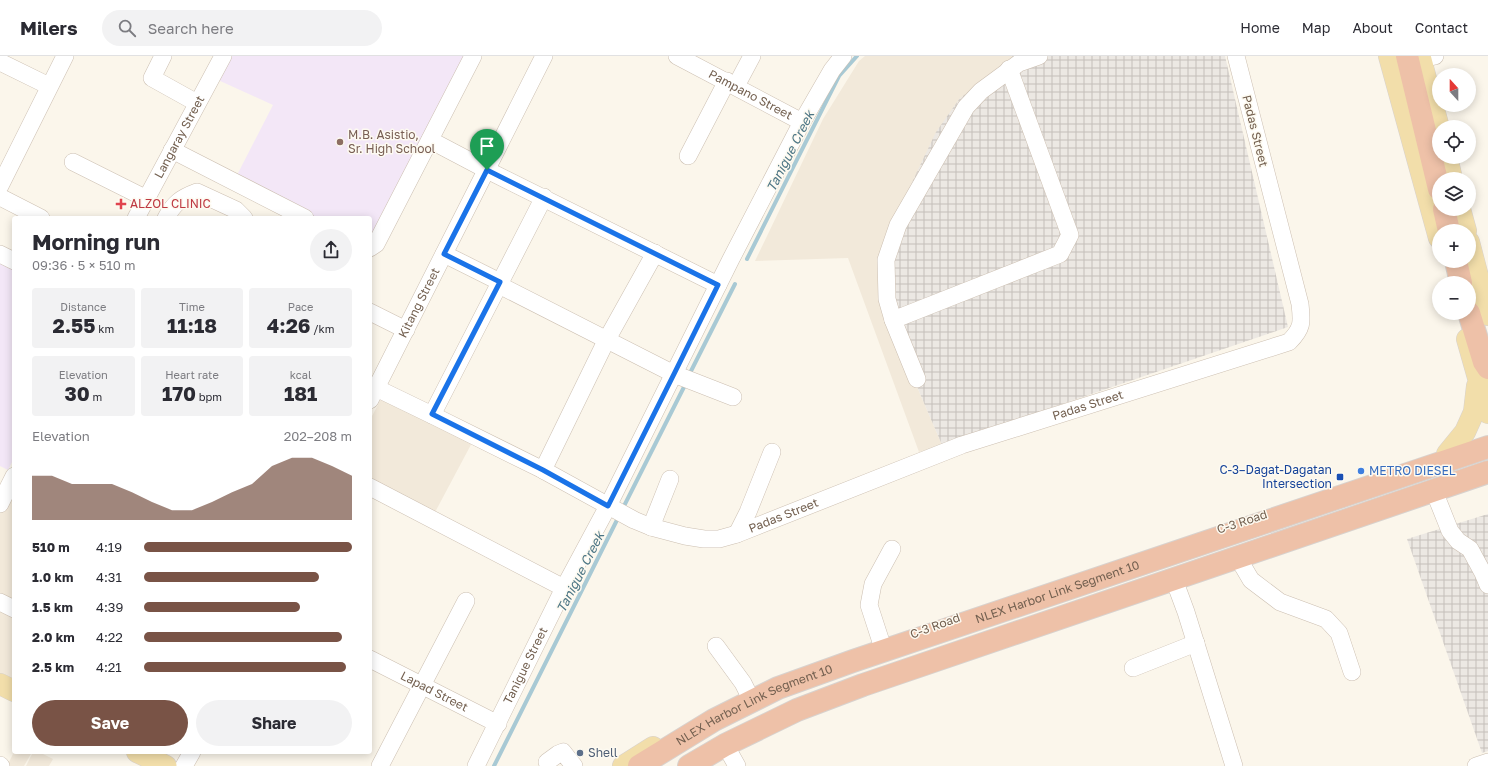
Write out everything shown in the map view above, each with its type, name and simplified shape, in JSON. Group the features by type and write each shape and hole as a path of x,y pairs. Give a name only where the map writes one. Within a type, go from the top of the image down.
{"highway":[{"path":"1421,57 1437,172"},
{"path":"1471,320 1484,362 1483,374"},
{"name":"NLEX Harbor Link Segment 10","path":"639,766 714,720 778,688 860,658 1488,447"},
{"name":"NLEX Harbor Link Segment 10","path":"689,766 725,745 797,710 863,685 1488,472"}],"main road":[{"path":"1389,56 1435,224"},
{"path":"1421,57 1437,120"},
{"path":"1476,268 1488,315"},
{"path":"1463,320 1483,374 1488,413"},
{"path":"1447,454 1465,432 1471,419 1483,374"},
{"name":"C-3 Road","path":"623,766 713,711 777,682 1011,599 1488,441"},
{"path":"701,766 733,758 795,718 894,682 1488,478"},
{"path":"0,684 12,690"},
{"path":"141,754 166,766"}],"street":[{"path":"0,186 65,56"},
{"path":"163,56 152,78 197,103"},
{"name":"Langaray Street","path":"137,216 223,56"},
{"path":"372,247 376,244 473,56"},
{"name":"Kitang Street","path":"372,391 406,330 544,56"},
{"name":"Pampano Street","path":"677,56 802,122"},
{"path":"688,156 731,84 752,56"},
{"name":"Tanigue Street","path":"476,766 564,588 612,508 674,374 802,122 832,70 843,56"},
{"path":"917,379 892,320 888,299 886,260 898,225 966,107 981,91 1014,63 1039,56"},
{"name":"Padas Street","path":"372,391 432,414 543,470 634,520 651,527 685,536 704,539 719,539 737,534 962,445 1289,342 1298,333 1302,321 1300,304 1236,56"},
{"path":"8,62 49,86"},
{"path":"892,320 1060,254 1070,235 1014,63"},
{"path":"430,140 718,285"},
{"path":"172,150 301,216"},
{"path":"73,162 148,196 170,212 186,196 197,192 236,210 242,216"},
{"path":"0,197 37,216"},
{"path":"432,414 544,197"},
{"path":"543,470 606,341 655,253"},
{"path":"0,254 12,260"},
{"path":"444,254 606,341 674,374 733,397"},
{"path":"372,313 406,330"},
{"path":"737,534 748,512 772,452"},
{"path":"0,504 10,478"},
{"path":"651,527 670,479"},
{"path":"372,488 564,588"},
{"path":"1436,496 1450,531 1458,541 1470,549 1484,573 1488,585"},
{"path":"882,645 869,605 873,584 892,549"},
{"path":"1241,563 1251,580 1280,602 1326,619 1339,633 1352,672"},
{"path":"1176,585 1196,643 1234,766"},
{"path":"380,766 466,601"},
{"path":"0,602 12,608"},
{"path":"1133,668 1196,643"},
{"path":"716,646 743,682 749,695"},
{"name":"Lapad Street","path":"372,660 498,724"},
{"path":"547,762 563,752 574,766"},
{"path":"184,766 191,754"},
{"path":"1476,766 1488,762"}],"shaded area":[{"name":"M.B. Asistio, Sr. High School","path":"231,56 469,56 372,242 372,216 309,216 235,179 273,105 218,80"},
{"path":"865,56 1012,56 1013,59 885,312 942,445 919,452 848,258 755,261 823,119 859,61"},
{"path":"1012,56 1225,56 1288,327 942,445 885,312 894,220 936,132 960,98 1013,59"},
{"path":"0,256 12,262 12,462 8,470 0,466"},
{"path":"383,395 474,439 433,516 372,486 372,416"},
{"path":"12,487 12,605 0,598 0,508"},
{"path":"1488,514 1488,751 1482,753 1407,539"},
{"path":"0,603 12,609 12,683 0,677"},
{"path":"13,754 31,754 24,766 7,766"},
{"path":"32,754 43,754 53,759 49,766 26,766"}],"waterway":[{"name":"Tanigue Creek","path":"747,259 839,76 857,56"},
{"name":"Tanigue Creek","path":"689,375 735,284"},
{"name":"Tanigue Creek","path":"622,510 684,387"},
{"name":"Tanigue Creek","path":"494,766 619,516"}],"place":[{"name":"M.B. Asistio, Sr. High School","path":"340,142"},
{"name":"ALZOL CLINIC","path":"121,204"},
{"name":"METRO DIESEL","path":"1361,471"},
{"name":"C-3–Dagat-Dagatan Intersection","path":"1340,477"},
{"name":"Shell","path":"580,753"}],"route":[{"path":"487,170 544,197 718,285 608,506 543,470 432,414 500,282 444,254 487,170"}]}
